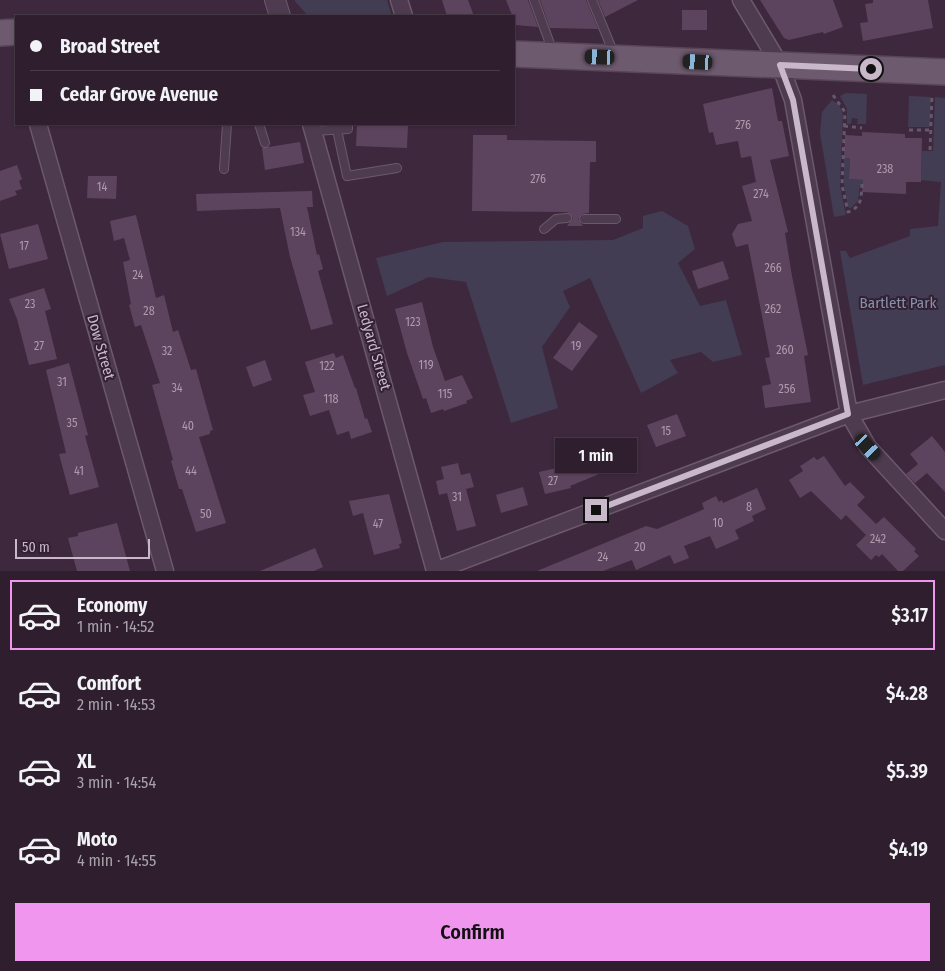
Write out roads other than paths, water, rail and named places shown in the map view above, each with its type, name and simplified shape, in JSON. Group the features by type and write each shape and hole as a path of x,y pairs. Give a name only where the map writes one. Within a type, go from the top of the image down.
{"main road":[{"path":"515,54 945,72"}],"street":[{"path":"275,0 280,15"},
{"path":"399,0 404,15"},
{"path":"741,0 780,65 793,100 848,414 868,447 945,531"},
{"name":"Dow Street","path":"38,125 165,571"},
{"name":"Ledyard Street","path":"312,127 337,178 435,571"},
{"path":"435,571 848,414 945,390"}],"lane":[{"path":"534,0 554,55"},
{"path":"592,0 616,58"},
{"path":"224,169 227,125"},
{"path":"259,125 265,144"},
{"path":"312,127 348,130 348,125"},
{"path":"337,130 337,178 397,168"},
{"path":"544,229 556,219 567,218"},
{"path":"584,219 616,219"}],"park label":[{"name":"Bartlett Park","path":"898,303"}]}
